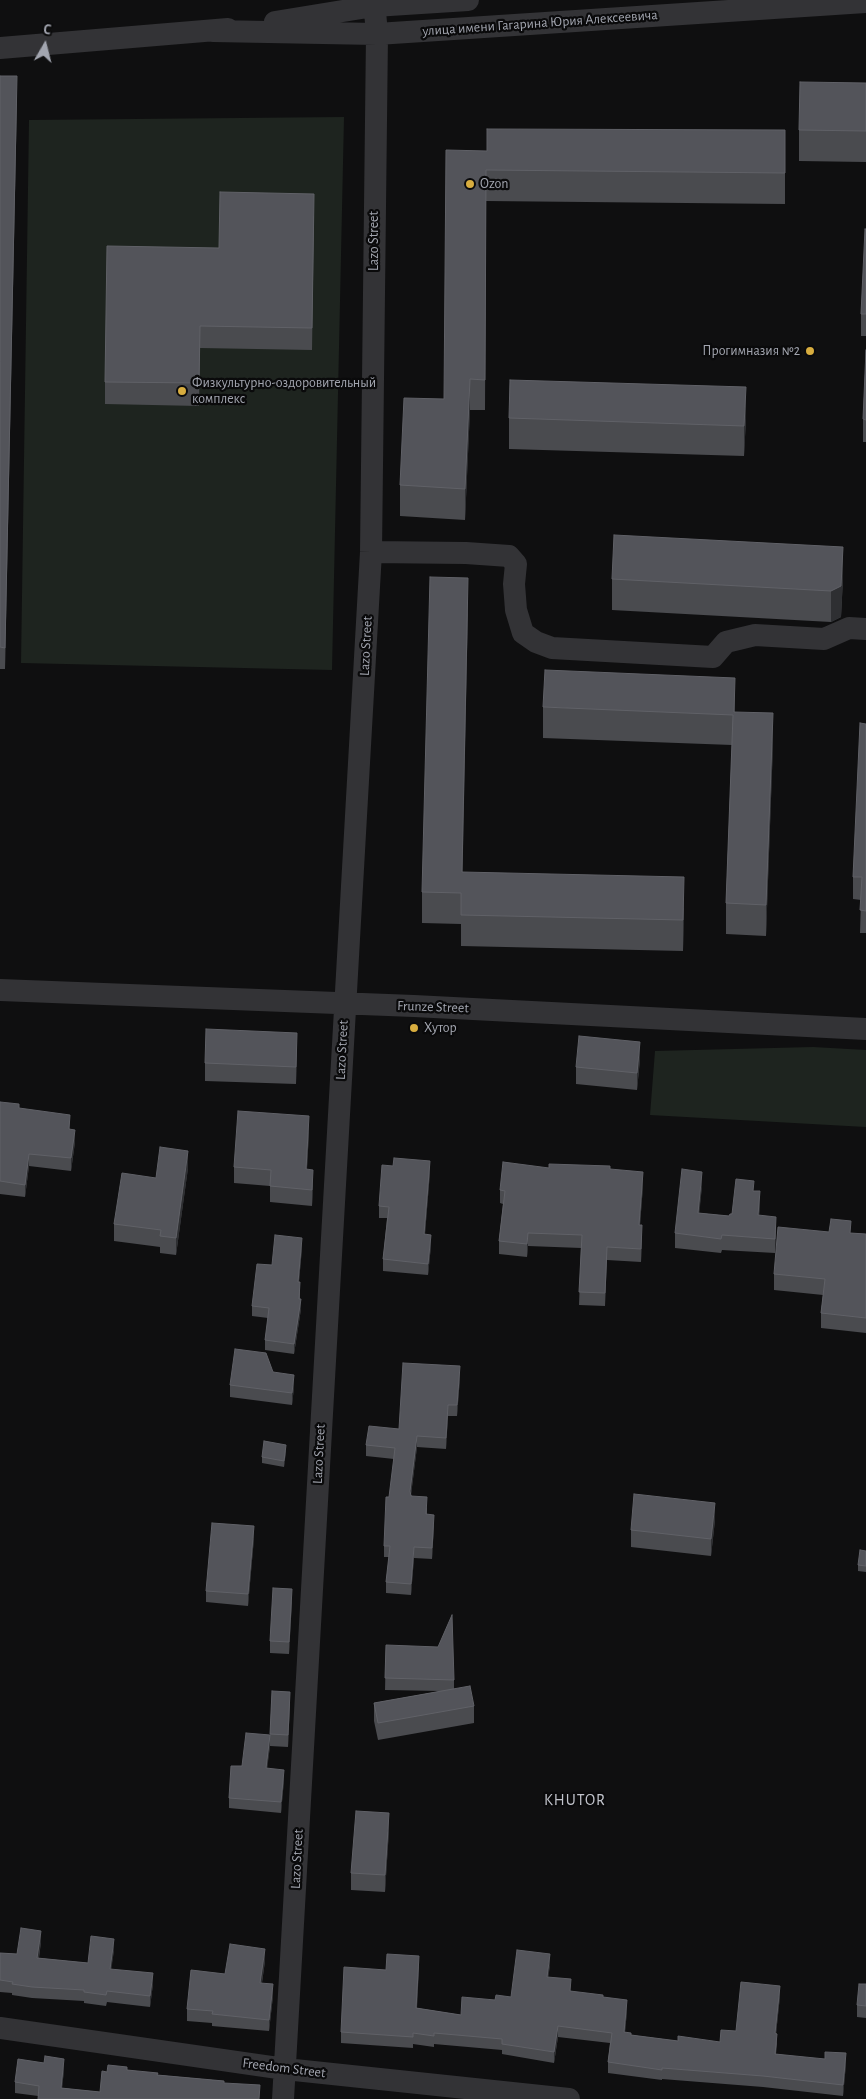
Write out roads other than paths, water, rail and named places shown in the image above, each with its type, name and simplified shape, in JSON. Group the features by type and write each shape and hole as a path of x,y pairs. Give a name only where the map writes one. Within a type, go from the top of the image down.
{"street":[{"name":"улица имени Гагарина Юрия Алексеевича","path":"0,48 214,31 374,3 468,0"},
{"name":"улица имени Гагарина Юрия Алексеевича","path":"214,31 377,34 866,2"},
{"name":"Lazo Street","path":"283,2099 371,552 377,34 374,3"},
{"path":"371,552 466,553 509,556 516,564 514,584 516,610 523,634 536,642 552,648 712,657 726,642 755,634 824,639 849,628 866,630"},
{"name":"Frunze Street","path":"0,990 414,1006 866,1029"},
{"name":"Freedom Street","path":"0,2028 285,2069 569,2099"}],"place":[{"name":"Ozon","path":"470,184"},
{"name":"Прогимназия №2","path":"810,351"},
{"name":"Физкультурно-оздоровительный комплекс","path":"182,391"},
{"name":"Хутор","path":"414,1028"}],"district":[{"name":"KHUTOR","path":"575,1800"}]}
